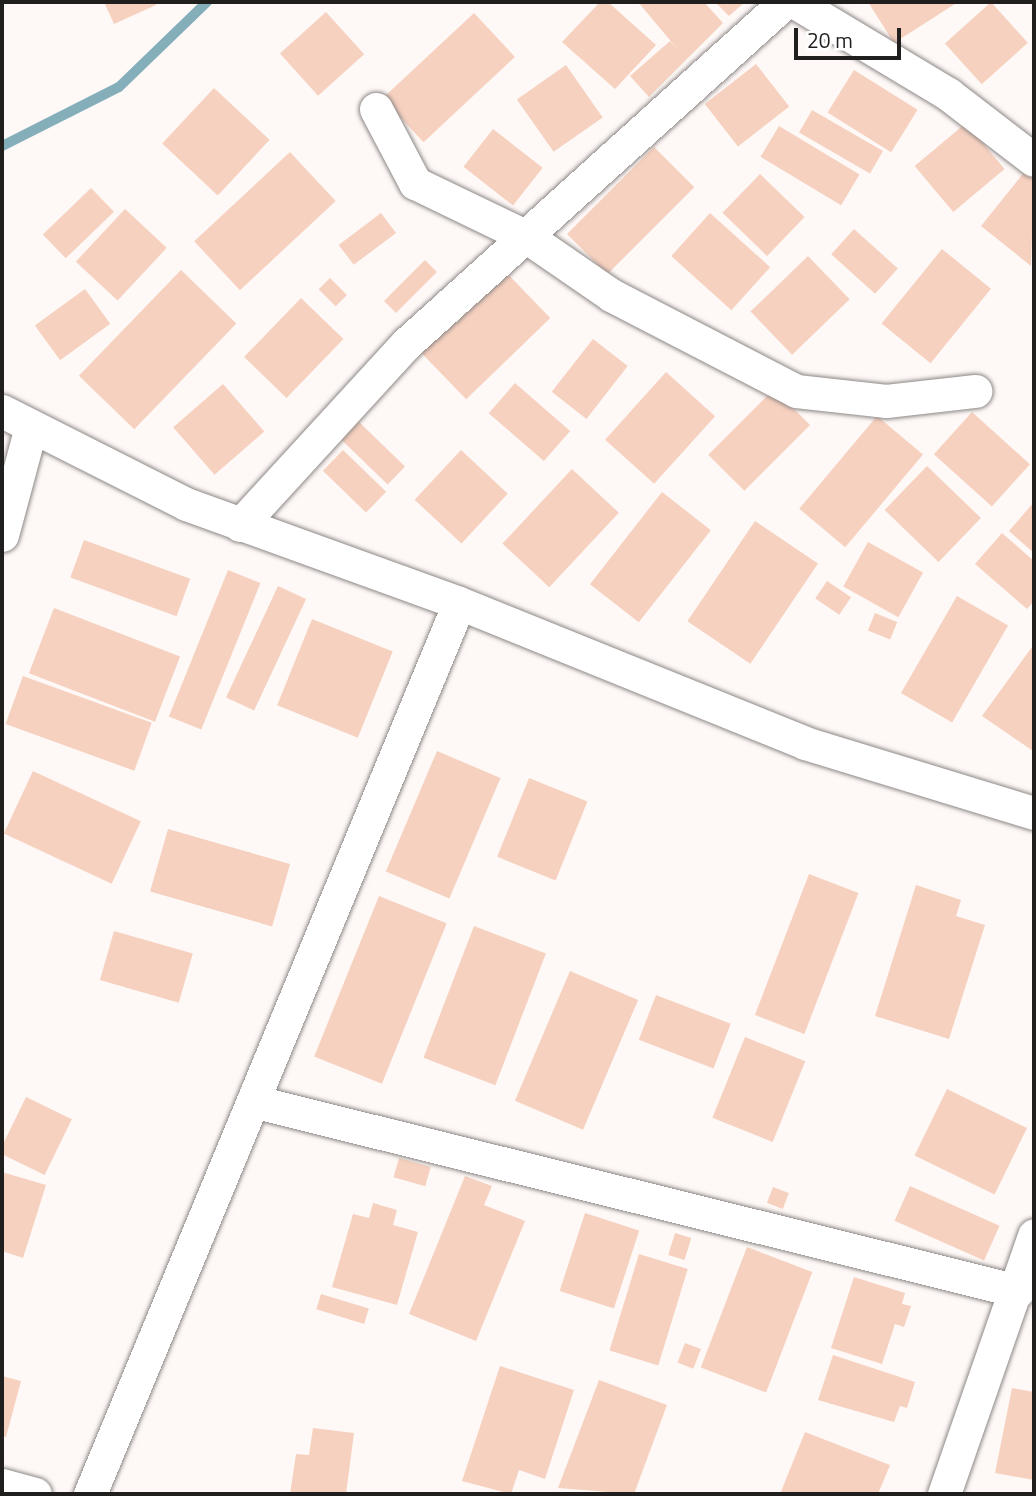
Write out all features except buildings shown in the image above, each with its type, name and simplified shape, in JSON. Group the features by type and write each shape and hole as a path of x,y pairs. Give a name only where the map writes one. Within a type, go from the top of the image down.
{"street":[{"path":"240,525 407,343 785,2"},
{"path":"796,2 948,94 1034,160"},
{"path":"376,109 415,183 527,237 611,295 796,391 832,400 896,401 975,391"},
{"path":"2,411 240,525 459,603 805,743 1034,813"},
{"path":"2,535 31,427"},
{"path":"90,1494 256,1102 459,603"},
{"path":"256,1102 1018,1291"},
{"path":"944,1494 1018,1291 1034,1235"},
{"path":"2,1485 35,1494"}],"waterway":[{"path":"2,146 119,87 207,2"}]}
